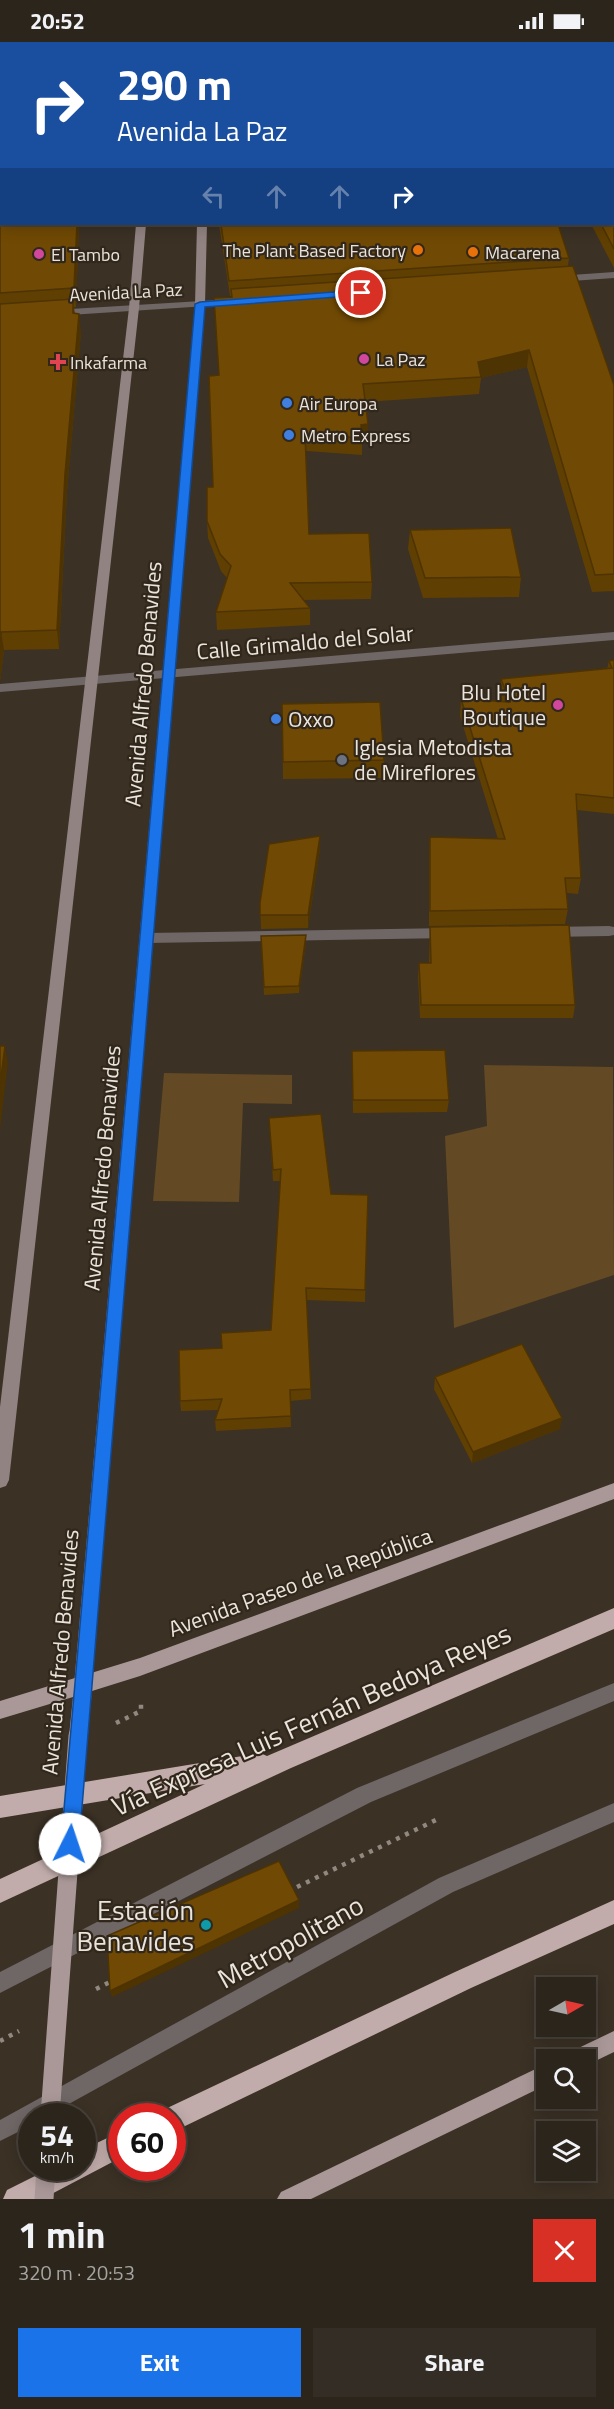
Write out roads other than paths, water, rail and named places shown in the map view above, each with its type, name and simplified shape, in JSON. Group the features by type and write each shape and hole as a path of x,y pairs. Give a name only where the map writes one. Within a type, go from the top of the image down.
{"highway":[{"name":"Vía Expresa Luis Fernán Bedoya Reyes","path":"0,1891 283,1760 614,1618"},
{"path":"0,1807 283,1760"},
{"path":"186,2112 614,1911"},
{"path":"16,2199 51,2181"}],"main road":[{"path":"0,1480 134,308 141,225"},
{"name":"Avenida Alfredo Benavides","path":"51,2103 78,1736 200,304 202,225"},
{"name":"Avenida Paseo de la República","path":"0,1710 151,1663 614,1491"},
{"path":"596,2049 614,2040"},
{"path":"288,2199 536,2079"},
{"path":"44,2199 45,2181"}],"street":[{"path":"543,280 614,275"},
{"name":"Avenida La Paz","path":"45,314 247,301"},
{"name":"Calle Grimaldo del Solar","path":"0,688 614,636"},
{"path":"539,932 609,931"},
{"path":"147,938 469,933"},
{"path":"0,1983 364,1795 614,1692"},
{"name":"Metropolitano","path":"0,2131 446,1885 614,1812"}],"place":[{"name":"The Plant Based Factory","path":"418,250"},
{"name":"Macarena","path":"473,252"},
{"name":"El Tambo","path":"39,254"},
{"name":"La Paz","path":"364,359"},
{"name":"Inkafarma","path":"58,362"},
{"name":"Air Europa","path":"287,403"},
{"name":"Metro Express","path":"289,435"},
{"name":"Blu Hotel Boutique","path":"558,705"},
{"name":"Oxxo","path":"276,719"},
{"name":"Iglesia Metodista de Mireflores","path":"342,760"},
{"name":"Estación Benavides","path":"206,1925"}]}
